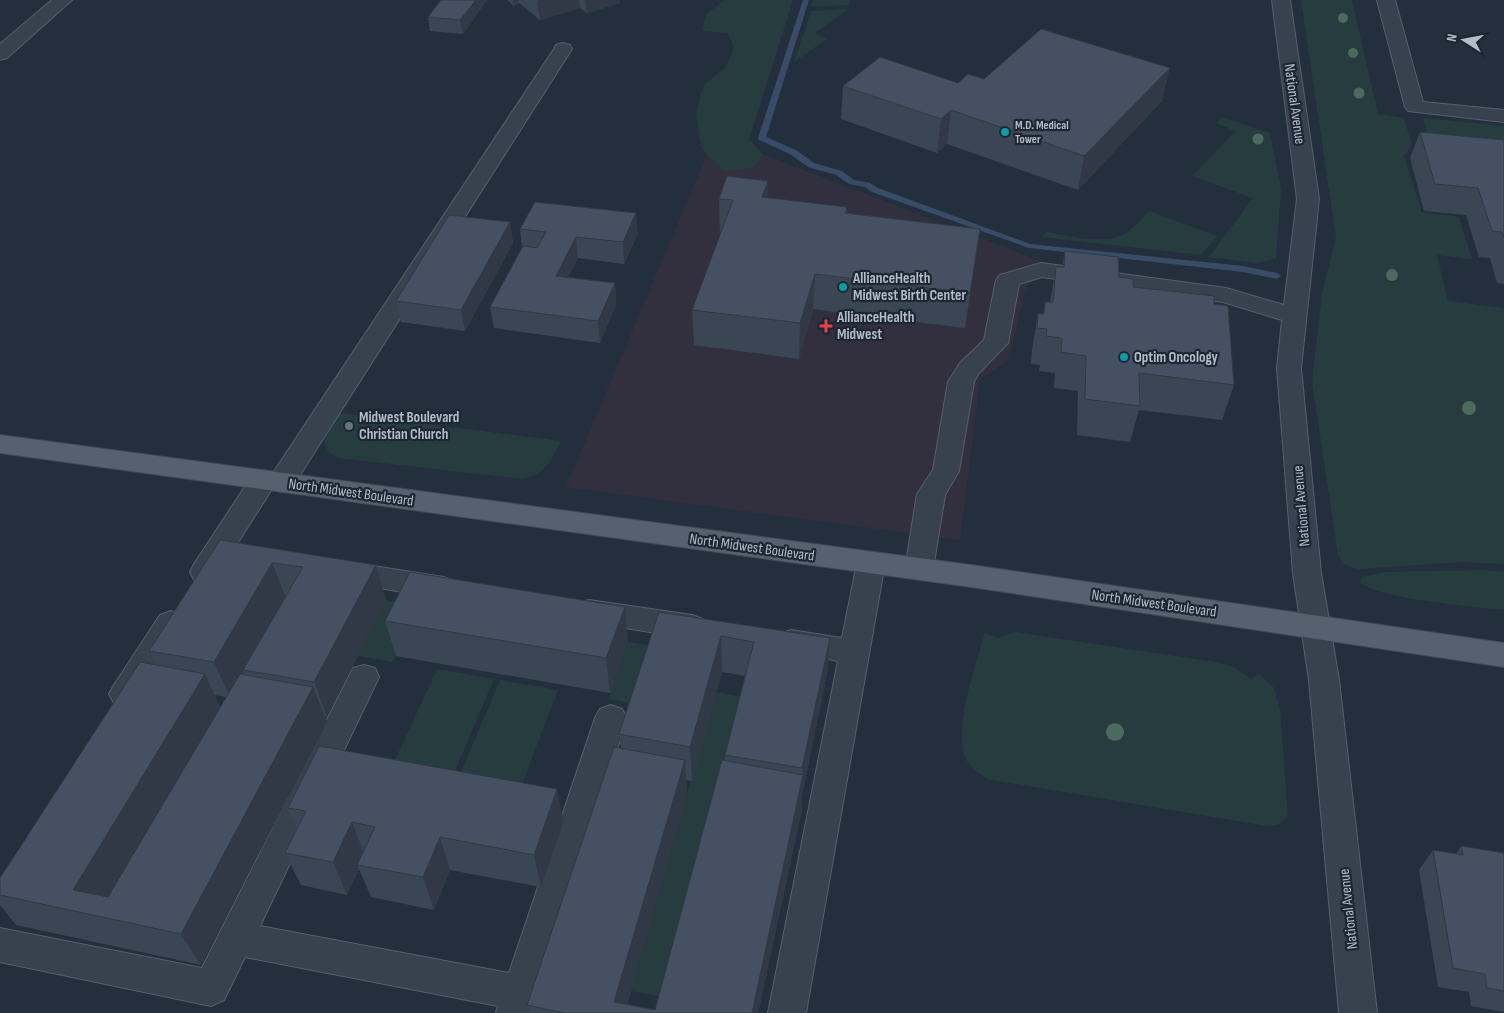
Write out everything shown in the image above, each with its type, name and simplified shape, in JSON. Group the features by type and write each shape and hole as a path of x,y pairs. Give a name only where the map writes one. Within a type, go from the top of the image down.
{"main road":[{"name":"North Midwest Boulevard","path":"0,444 871,563 1316,626 1504,655"}],"street":[{"path":"0,54 63,0"},
{"name":"National Avenue","path":"1281,0 1308,199 1289,368 1307,573 1326,699 1358,1013"},
{"path":"1386,0 1415,106 1504,116"},
{"path":"108,722 188,597 231,555 272,481 563,49"},
{"path":"919,570 931,494 946,471 961,382 969,369 996,343 1008,280 1041,270 1226,295 1294,316"},
{"path":"787,1013 871,563"},
{"path":"315,568 472,592"},
{"path":"560,606 717,630"},
{"path":"766,638 855,652"},
{"path":"0,945 211,988 364,677"},
{"path":"236,938 518,1003 611,718"}],"shaded area":[{"name":"AllianceHealth Midwest","path":"715,136 1040,261 1025,292 1009,360 980,379 960,540 566,487"}],"green space":[{"path":"725,0 793,0 749,140 763,154 754,167 728,172 712,160 701,147 696,114 705,84 726,67 734,48 728,33 702,31 706,14"},
{"path":"813,0 851,0 849,5 811,7"},
{"path":"1301,0 1352,0 1378,114 1404,118 1412,145 1404,156 1422,212 1459,217 1472,259 1437,255 1448,301 1504,308 1504,564 1461,562 1358,569 1342,564 1338,555 1312,382 1322,293 1336,238"},
{"path":"848,9 815,33 827,39 794,62 811,11"},
{"path":"1222,117 1270,133 1281,189 1276,259 1256,263 1209,257 1253,198 1192,176 1236,131 1216,123"},
{"path":"1423,118 1504,126 1504,165 1433,158"},
{"path":"1149,211 1217,236 1201,255 1041,237 1047,232 1087,239 1117,237 1129,231"},
{"path":"339,413 561,441 543,470 523,479 338,458 328,452 324,441"},
{"path":"1482,570 1504,572 1504,610 1408,598 1372,589 1360,583 1362,577 1386,572"},
{"path":"386,600 420,607 393,662 358,656"},
{"path":"1015,632 1216,662 1234,667 1251,679 1259,674 1274,688 1280,709 1288,816 1280,824 1267,826 987,779 969,764 964,752 962,737 966,701 984,635 986,633 997,638"},
{"path":"628,642 662,647 643,705 608,699"},
{"path":"437,669 494,679 455,771 395,760"},
{"path":"500,680 558,690 522,784 461,772"},
{"path":"716,692 749,698 669,998 631,991"}],"building":[{"path":"441,0 476,0 460,20 428,17"},
{"path":"1041,29 1170,68 1084,156 951,110 941,119 843,86 880,57 958,83 968,74 984,79"},
{"path":"1420,132 1504,140 1504,238 1502,232 1492,231 1478,188 1435,184"},
{"path":"727,176 768,181 762,197 847,207 845,213 980,229 970,293 815,274 800,323 692,310 733,200 719,199"},
{"path":"535,202 636,213 623,242 576,237 556,276 615,283 598,321 490,307 523,246 537,248 546,232 520,229"},
{"path":"449,215 510,222 461,310 396,301"},
{"path":"1065,251 1118,257 1119,277 1133,279 1133,287 1214,296 1214,304 1228,306 1234,385 1139,373 1140,406 1085,399 1086,356 1061,352 1062,338 1046,336 1047,329 1037,328 1038,314 1044,314 1045,302 1053,302 1056,267 1064,267"},
{"path":"220,540 376,565 314,682 243,670 303,567 272,563 214,662 149,651"},
{"path":"410,572 625,607 606,658 385,621"},
{"path":"659,612 830,638 802,768 725,755 754,642 721,636 690,747 619,734"},
{"path":"140,662 205,674 73,890 108,897 240,674 313,687 181,934 0,895 0,878"},
{"path":"319,746 557,789 534,855 440,837 423,877 357,865 375,827 352,822 333,862 285,853 306,811 288,808"},
{"path":"614,747 685,760 614,1002 655,1010 722,760 803,775 752,1013 565,1013 527,1005"},
{"path":"1461,846 1504,853 1504,991 1487,988 1485,974 1453,968 1433,850 1463,855"}],"waterway":[{"path":"806,0 762,138 793,152 811,165 839,173 852,182 867,185 875,190 1029,246 1243,269 1277,276"}],"place":[{"name":"M.D. Medical Tower","path":"1005,132"},
{"name":"AllianceHealth Midwest Birth Center","path":"843,287"},
{"name":"AllianceHealth Midwest","path":"826,326"},
{"name":"Optim Oncology","path":"1124,357"},
{"name":"Midwest Boulevard Christian Church","path":"349,426"}]}
